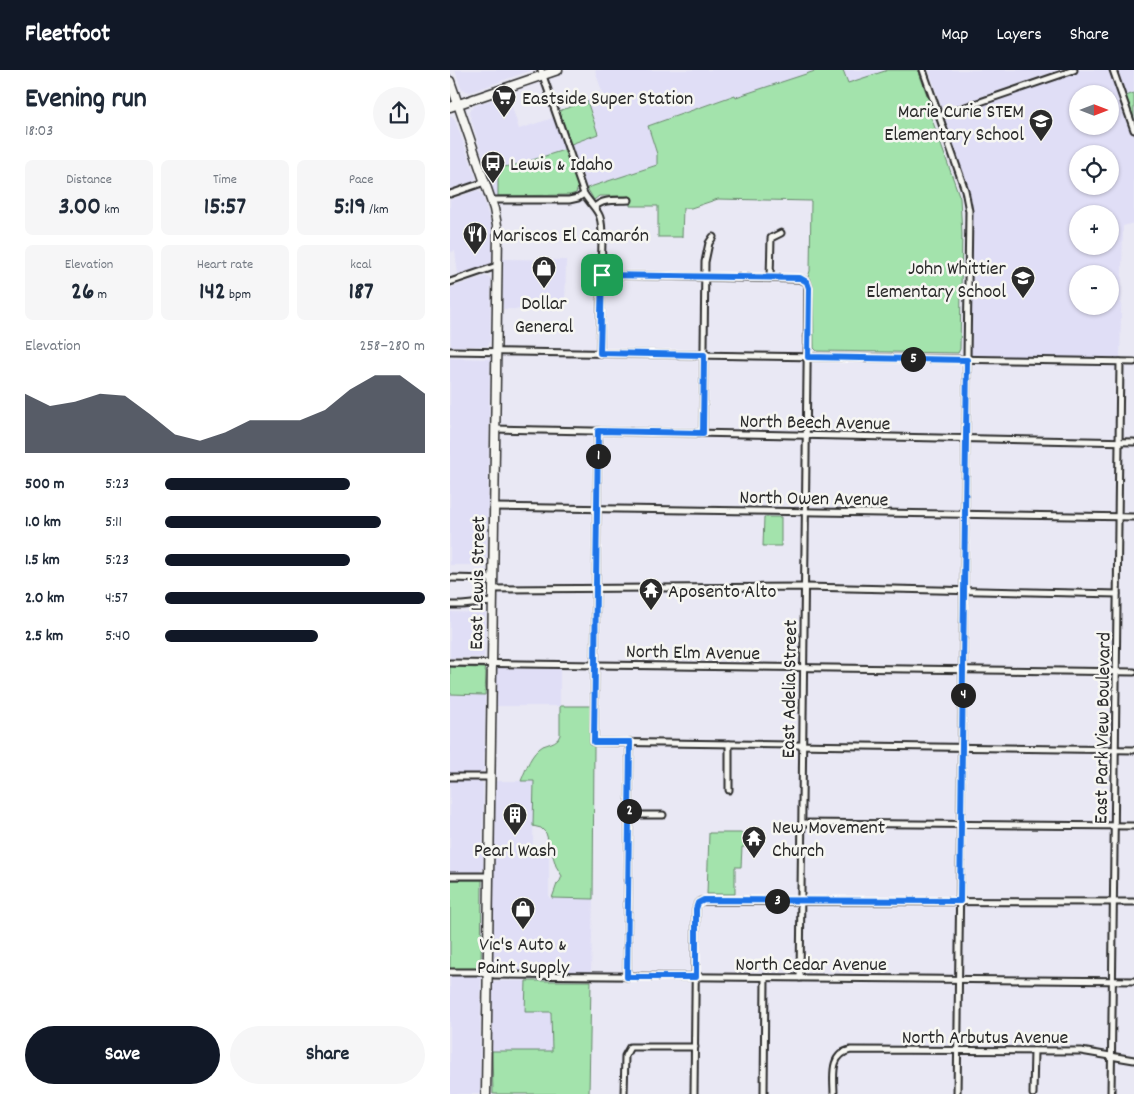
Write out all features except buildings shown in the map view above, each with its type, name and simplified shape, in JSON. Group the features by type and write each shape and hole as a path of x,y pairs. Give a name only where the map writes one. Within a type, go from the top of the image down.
{"main road":[{"path":"454,106 542,73 558,70"},
{"name":"East Lewis Street","path":"450,81 454,106 485,182 496,215 498,231 486,1094"}],"street":[{"path":"924,70 965,190 969,211 958,1094"},
{"path":"940,116 1074,70"},
{"path":"1113,70 1134,130"},
{"path":"542,73 584,194 600,214 602,224 600,353"},
{"path":"450,194 485,182"},
{"path":"491,200 569,200 584,194"},
{"path":"595,207 605,201 629,200"},
{"path":"602,275 770,278 771,238 781,233"},
{"path":"703,433 706,251 713,237"},
{"path":"450,282 497,266"},
{"name":"East Adelia Street","path":"770,278 800,278 807,282 809,288 800,978"},
{"path":"450,351 1134,362"},
{"name":"East Park View Boulevard","path":"1111,1094 1120,362"},
{"name":"North Beech Avenue","path":"495,429 1134,442"},
{"path":"598,431 594,742 1134,750"},
{"name":"North Owen Avenue","path":"494,507 1134,517"},
{"path":"450,578 492,579"},
{"path":"492,589 805,587 1117,594"},
{"path":"450,604 462,606 492,602"},
{"name":"North Elm Avenue","path":"450,663 1134,672"},
{"path":"627,977 630,742"},
{"path":"729,744 729,790"},
{"path":"450,777 490,777"},
{"path":"629,814 662,815"},
{"path":"802,823 1134,826"},
{"path":"450,876 488,876"},
{"path":"694,1094 696,909 698,903 704,900 1134,902"},
{"name":"North Cedar Avenue","path":"450,972 495,976 1134,980"},
{"path":"764,1094 765,978"},
{"path":"624,1094 624,1056 628,1049 633,1046 695,1047"},
{"name":"North Arbutus Avenue","path":"834,1094 834,1066 837,1058 844,1052 851,1050 1081,1052 1134,1060"},
{"path":"1033,1094 1034,1051"}],"shaded area":[{"path":"455,70 532,70 471,92 461,88"},
{"path":"595,70 818,70 735,98 734,95 648,126 657,154 657,165 587,188 571,144 598,134 587,101 603,95"},
{"path":"843,70 888,70 848,84"},
{"path":"929,70 1059,70 945,109 942,108"},
{"path":"1074,70 1113,70 1118,85 1069,85 1069,135 1119,135 1119,87 1134,130 1134,223 1123,226 1120,362 967,359 967,200 939,116"},
{"path":"1117,70 1134,70 1134,93 1126,96"},
{"path":"508,94 519,129 556,117 567,149 520,164 499,168 498,196 496,196 469,112 474,106"},
{"path":"450,116 455,120 476,177 474,181 450,189"},
{"path":"478,190 482,194 492,227 492,261 490,264 458,274 455,251 450,252 450,200"},
{"path":"503,259 566,260 565,310 503,309"},
{"path":"486,276 491,279 490,342 487,346 451,346 450,288"},
{"path":"450,358 490,359 487,565 450,565"},
{"path":"450,612 486,613 484,657 450,658"},
{"path":"497,668 560,669 560,706 497,706"},
{"path":"450,694 485,695 484,769 477,776 450,775"},
{"path":"450,780 480,781 483,784 483,868 479,872 450,872"},
{"path":"496,781 534,781 533,845 549,855 549,898 593,899 591,972 493,971"},
{"path":"450,975 481,975 480,1094 450,1094"},
{"path":"493,981 526,981 525,1012 551,1012 552,1051 492,1051"}],"green space":[{"path":"818,70 843,70 848,83 888,70 918,70 932,109 930,114 960,198 962,234 960,349 958,353 817,351 814,348 813,286 808,277 810,271 811,201 718,199 691,208 683,208 682,237 658,237 658,206 630,206 630,196 599,196 594,200 587,188 657,165 657,154 648,126 735,95 736,97"},
{"path":"1134,93 1134,119 1126,96"},
{"path":"587,101 598,134 571,144 559,111"},
{"path":"567,149 579,185 576,193 570,195 498,196 498,168 520,164"},
{"path":"764,517 781,517 781,546 763,546"},
{"path":"450,667 484,668 486,672 485,695 450,694"},
{"path":"560,706 591,706 590,745 594,746 593,899 552,898 562,876 556,866 546,833 541,828 533,826 534,781 521,781 535,753 543,746 558,739 560,735"},
{"path":"709,833 757,833 760,835 760,847 742,847 741,867 735,867 735,894 707,894"},
{"path":"450,880 482,880 481,969 450,969"},
{"path":"526,981 591,981 589,1094 493,1094 492,1051 552,1051 551,1012 525,1012"}],"place":[{"name":"Eastside Super Station","path":"504,118"},
{"name":"Marie Curie STEM Elementary School","path":"1041,142"},
{"name":"Lewis & Idaho","path":"493,184"},
{"name":"Mariscos El Camarón","path":"475,255"},
{"name":"Dollar General","path":"544,289"},
{"name":"John Whittier Elementary School","path":"1023,299"},
{"name":"Aposento Alto","path":"651,611"},
{"name":"Pearl Wash","path":"515,836"},
{"name":"New Movement Church","path":"754,859"},
{"name":"Vic's Auto & Paint Supply","path":"523,930"}],"route":[{"path":"602,275 800,278 807,282 809,288 808,357 967,360 960,901 704,900 698,903 696,909 696,977 627,977 630,742 594,742 598,431 703,433 704,355 600,353 602,275"}]}
